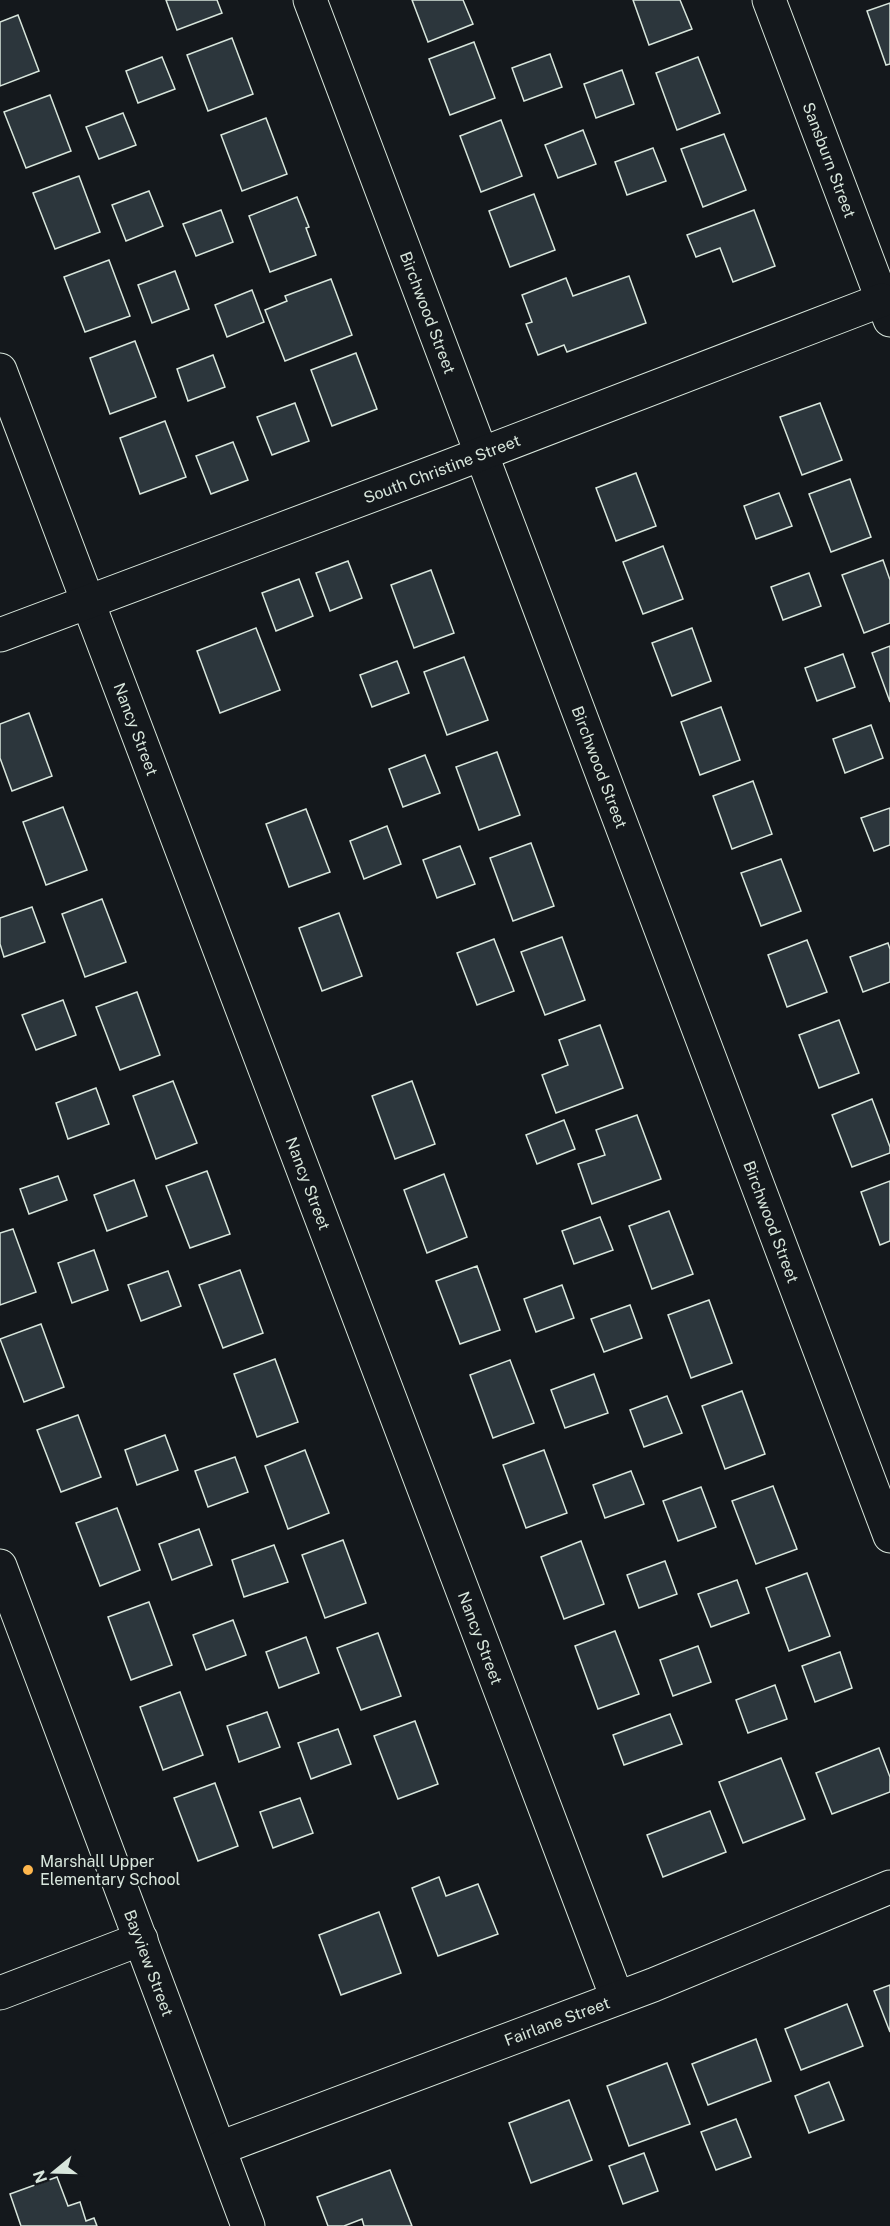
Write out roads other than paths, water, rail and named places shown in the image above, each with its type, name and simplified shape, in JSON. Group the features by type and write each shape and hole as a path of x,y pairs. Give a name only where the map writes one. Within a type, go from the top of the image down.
{"street":[{"name":"Birchwood Street","path":"310,0 890,1536"},
{"name":"Sansburn Street","path":"770,0 886,310"},
{"name":"South Christine Street","path":"0,635 480,454 886,310"},
{"name":"Nancy Street","path":"0,370 617,1998"},
{"name":"Bayview Street","path":"0,1566 248,2226"},
{"name":"Fairlane Street","path":"220,2148 617,1998 890,1887"},
{"path":"0,1993 141,1939"}],"place":[{"name":"Marshall Upper Elementary School","path":"28,1870"}]}
